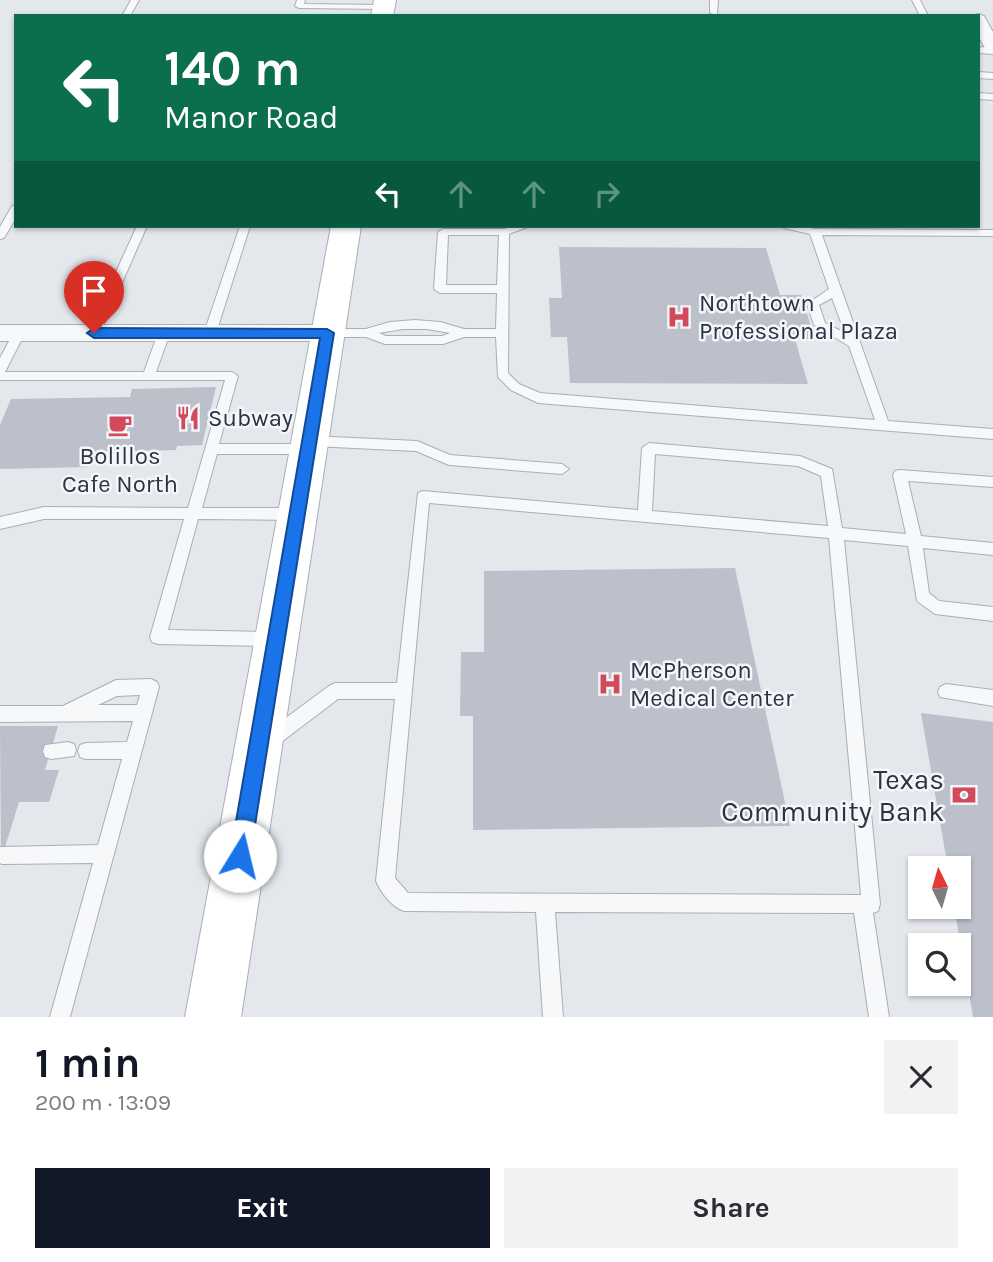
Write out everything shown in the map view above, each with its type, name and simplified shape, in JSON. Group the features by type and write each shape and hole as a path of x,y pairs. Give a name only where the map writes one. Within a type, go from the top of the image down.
{"main road":[{"path":"213,1017 309,445 347,333 346,228"}],"street":[{"path":"980,24 993,50"},
{"path":"9,333 347,333"}],"lane":[{"path":"714,0 714,13"},
{"path":"300,3 383,8"},
{"path":"0,236 14,212"},
{"path":"94,333 141,228"},
{"path":"210,333 244,228"},
{"path":"503,289 440,289 443,232 504,232 518,228"},
{"path":"798,228 815,232 993,233"},
{"path":"504,232 502,374 515,387 538,398 993,434"},
{"path":"815,232 883,425"},
{"path":"835,291 813,304 820,325 855,344"},
{"path":"347,333 385,340 443,340 463,332 502,333"},
{"path":"0,370 9,333"},
{"path":"148,376 164,333"},
{"path":"0,376 232,376 158,637 276,639"},
{"path":"212,449 309,445 417,446 449,460 562,469"},
{"path":"645,517 649,448 800,460 827,473 836,533 871,904 404,902 385,881 423,497 645,517 836,533 993,549"},
{"path":"993,482 901,475 915,541 922,596 935,607 993,614"},
{"path":"0,523 44,513 297,514"},
{"path":"60,1017 151,687 116,688 63,713"},
{"path":"258,749 335,691 404,691"},
{"path":"946,692 993,698"},
{"path":"0,715 143,713"},
{"path":"68,751 134,750"},
{"path":"2,855 105,854"},
{"path":"545,902 554,1017"},
{"path":"862,904 879,1017"}],"building":[{"name":"Northtown Professional Plaza","path":"559,247 766,248 780,295 801,295 815,339 795,339 808,384 570,383 567,337 551,337 549,298 562,298"},
{"path":"216,387 202,445 177,446 176,450 93,452 88,467 0,469 0,425 11,399 130,397 132,389"},
{"name":"McPherson Medical Center","path":"735,568 790,826 473,830 473,716 460,716 461,652 484,652 484,571"},
{"name":"Texas Community Bank","path":"921,713 993,722 993,1017 973,1017 969,996 971,933 959,933 956,919 971,919 971,856 946,856"},
{"path":"0,726 58,726 45,770 59,770 49,802 19,802 1,860"}],"place":[{"name":"Northtown Professional Plaza","path":"679,317"},
{"name":"Subway","path":"188,418"},
{"name":"Bolillos Cafe North","path":"120,425"},
{"name":"McPherson Medical Center","path":"610,684"},
{"name":"Texas Community Bank","path":"964,795"}],"route":[{"path":"94,333 327,333 240,856"}]}
